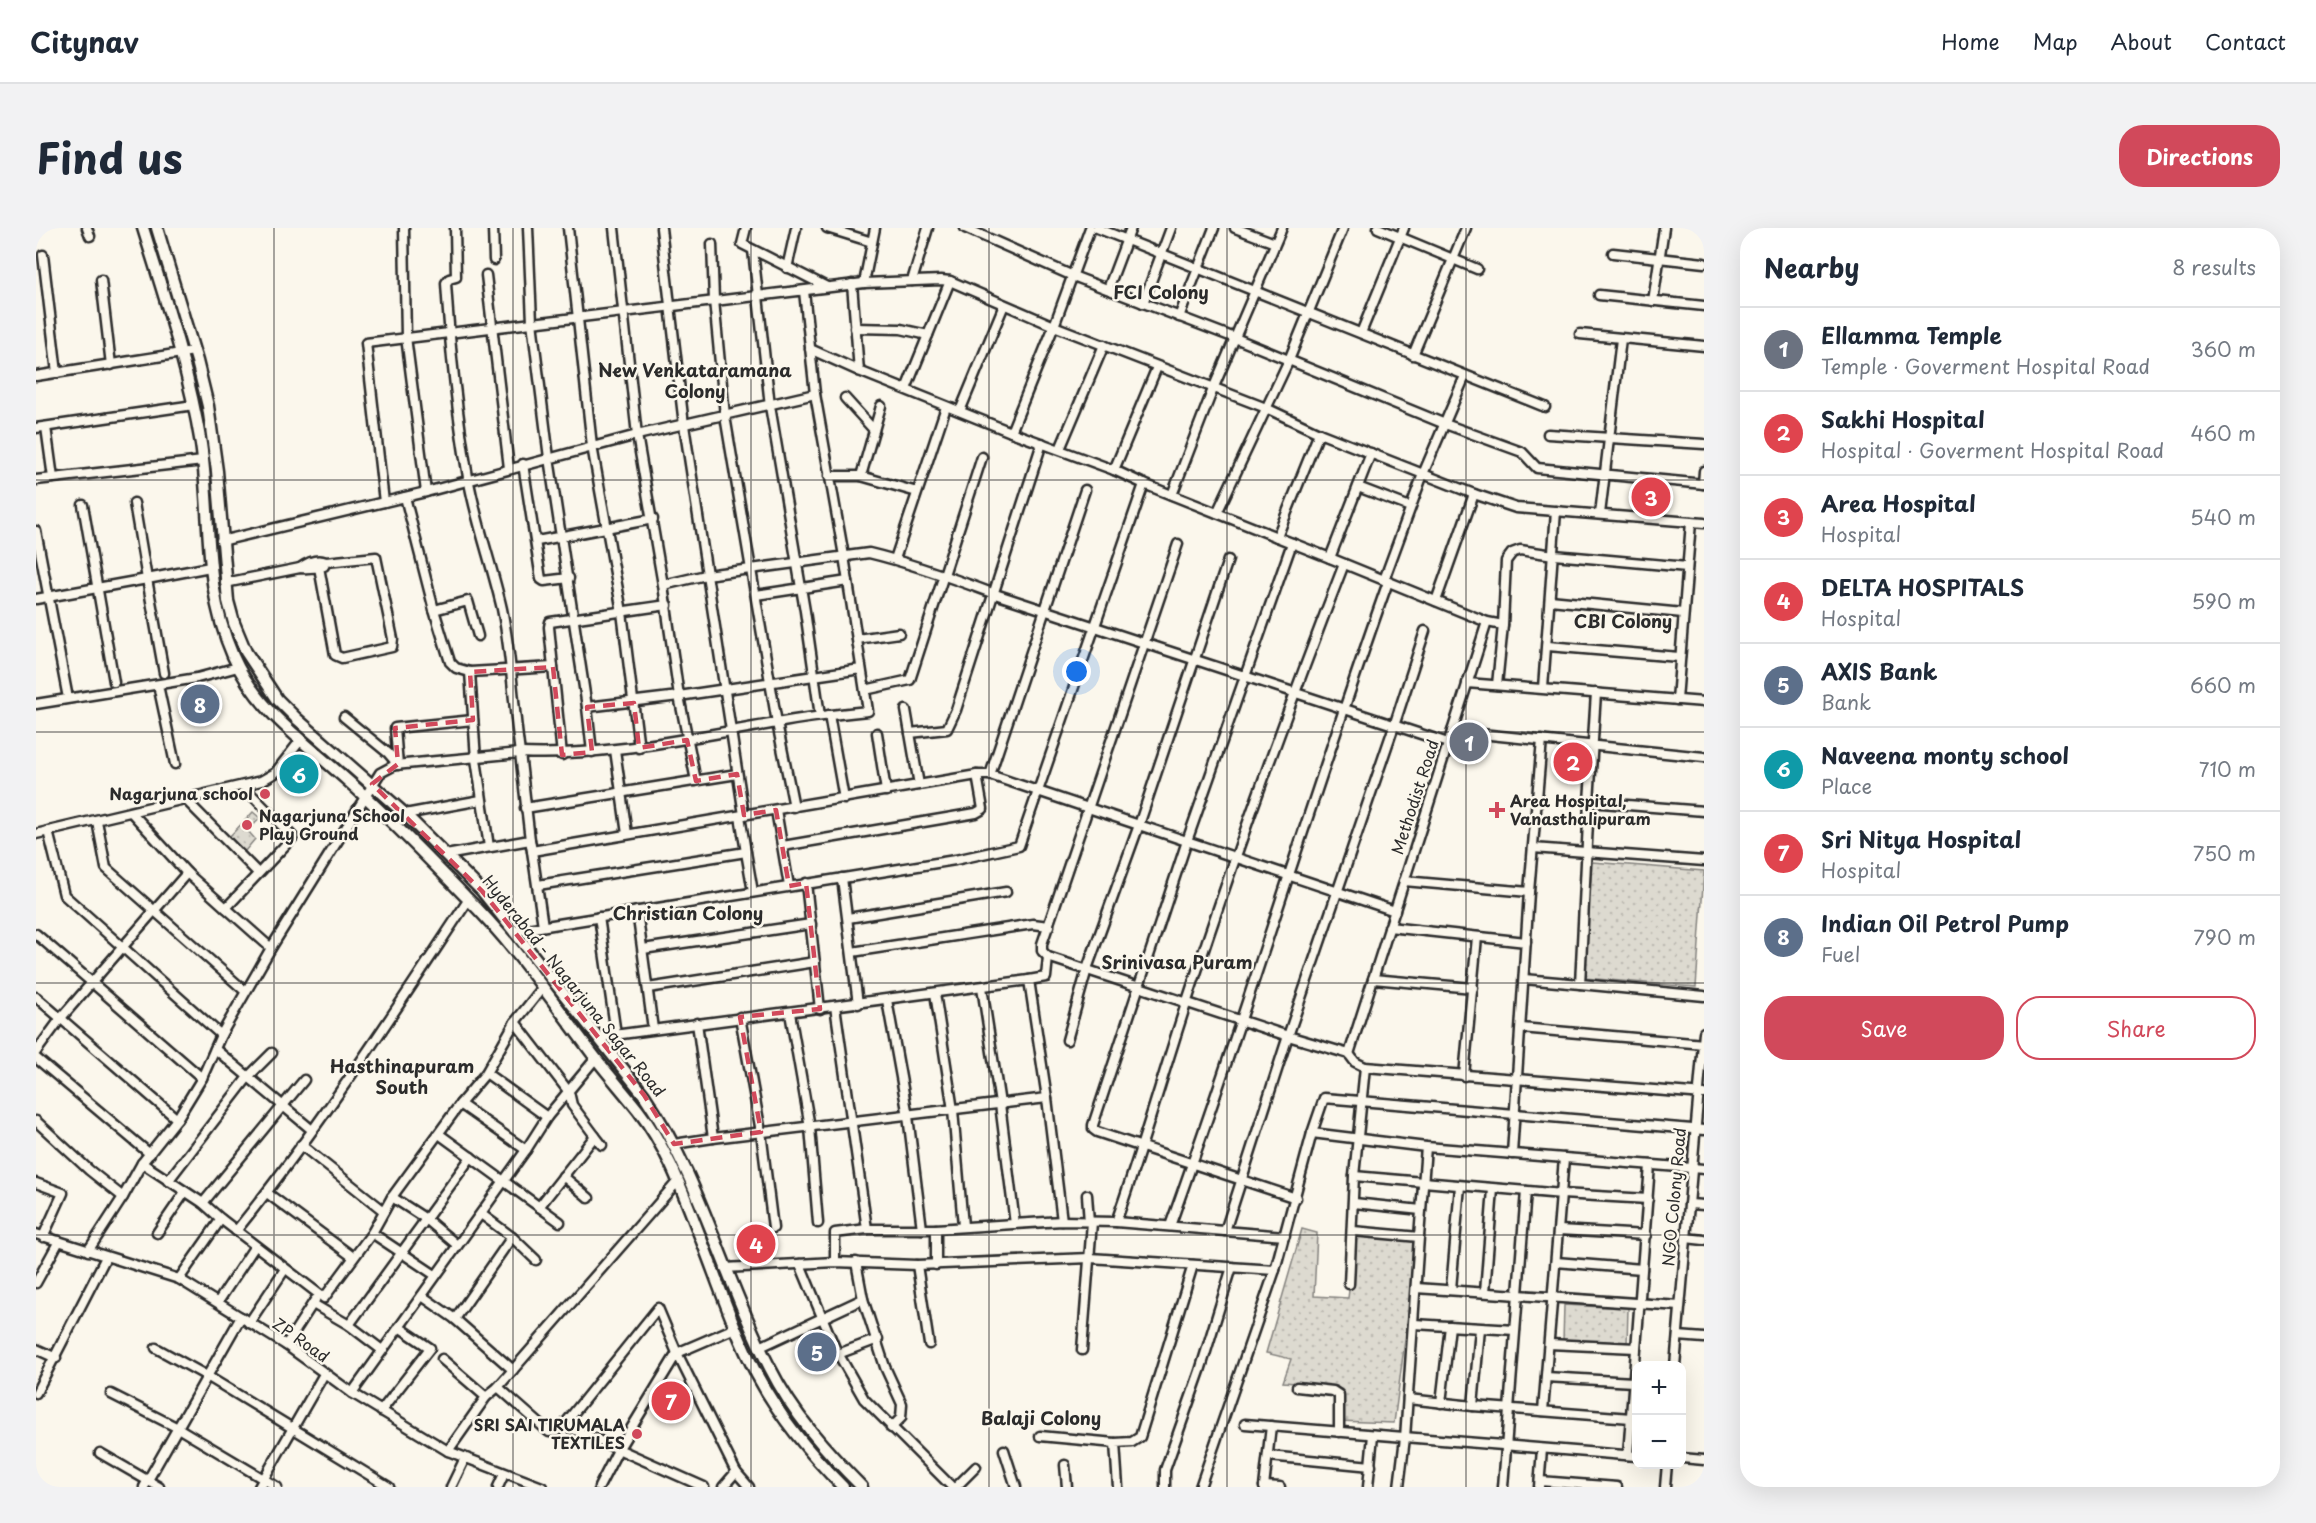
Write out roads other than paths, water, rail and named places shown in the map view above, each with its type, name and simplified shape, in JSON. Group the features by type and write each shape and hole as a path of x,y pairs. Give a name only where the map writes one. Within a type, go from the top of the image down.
{"main road":[{"name":"Hyderabad - Nagarjuna Sagar Road","path":"143,228 182,353 194,405 203,461 214,603 221,627 238,667 266,708 300,741 365,796 469,899 543,987 651,1129 678,1181 735,1328 758,1376 798,1437 843,1487"},
{"name":"Hyderabad - Nagarjuna Sagar Road","path":"158,228 208,405 214,446 225,583 234,623 246,652 277,699 405,814 482,891 644,1095 688,1172 725,1268 760,1347 788,1399 828,1453 862,1487"}],"street":[{"path":"404,228 406,337 426,492"},
{"path":"455,228 456,277 449,279 446,283 449,333 468,478 502,610 512,670 525,808 543,926"},
{"path":"493,228 494,260"},
{"path":"528,228 532,322 549,458 575,619 592,752"},
{"path":"568,228 592,446 622,612 639,748"},
{"path":"614,228 637,435 667,605 687,740 696,781"},
{"path":"661,228 684,425 753,892"},
{"path":"746,228 742,244 827,288"},
{"path":"787,268 796,228"},
{"path":"827,228 872,242"},
{"path":"864,283 875,228"},
{"path":"912,281 928,228"},
{"path":"965,228 1073,276 1235,338 1445,424 1522,452 1537,468 1703,484 1704,471"},
{"path":"1011,432 1054,326 1090,228"},
{"path":"1097,228 1545,407"},
{"path":"1108,289 1131,228"},
{"path":"1143,303 1171,228"},
{"path":"1179,317 1214,228"},
{"path":"1235,228 1275,243"},
{"path":"1172,495 1213,389 1282,228"},
{"path":"1217,513 1289,360 1342,228"},
{"path":"1378,228 1403,232 1477,269"},
{"path":"1413,355 1466,228"},
{"path":"1653,301 1664,228"},
{"path":"1361,333 1403,232"},
{"path":"712,244 714,300 725,416 777,723 794,807"},
{"path":"753,250 770,406 801,588 813,675 844,799"},
{"path":"1613,253 1704,263"},
{"path":"43,255 57,373"},
{"path":"486,275 509,468"},
{"path":"101,280 111,365"},
{"path":"384,502 366,343 852,284 950,281 1054,326 1266,408 1319,433 1474,494 1516,508 1704,523"},
{"path":"906,389 950,281"},
{"path":"852,284 859,371"},
{"path":"88,1251 142,1163 177,1119 201,1078 245,991 380,773 396,765 520,753 562,755 639,748 777,723 868,711 844,555 815,394 804,291"},
{"path":"1599,295 1704,306"},
{"path":"960,411 1004,304"},
{"path":"855,328 900,328 928,335"},
{"path":"1580,334 1704,346"},
{"path":"1600,514 1621,339"},
{"path":"1060,449 1104,345"},
{"path":"810,349 946,407 1114,470 1486,622 1503,625"},
{"path":"36,376 194,351"},
{"path":"1114,470 1157,367"},
{"path":"1170,1226 1241,1020 1410,507 1465,376"},
{"path":"221,541 426,492 468,478 592,446 815,394"},
{"path":"845,398 874,430"},
{"path":"36,428 194,405"},
{"path":"861,476 880,406"},
{"path":"894,559 946,407"},
{"path":"46,427 53,478"},
{"path":"1277,537 1319,433"},
{"path":"1548,434 1704,444"},
{"path":"910,733 947,729 956,710 1042,443"},
{"path":"1330,558 1371,453"},
{"path":"864,690 910,680 982,457"},
{"path":"36,480 203,461"},
{"path":"523,464 537,541 541,579 544,581 569,578"},
{"path":"830,476 861,476 917,492"},
{"path":"515,931 955,860 1019,846 1144,484"},
{"path":"1358,486 1410,507"},
{"path":"990,775 1085,490"},
{"path":"1436,601 1474,494"},
{"path":"405,497 450,662 456,668 470,672 553,667"},
{"path":"134,503 164,673"},
{"path":"82,505 114,682"},
{"path":"1543,688 1548,646 1556,511"},
{"path":"537,541 563,538 652,519"},
{"path":"1677,700 1690,522"},
{"path":"36,531 67,693"},
{"path":"1292,543 1187,841 1093,1129 1296,1198"},
{"path":"1178,544 1042,944 1042,951 1048,957 1287,1036 1349,1054 1355,1062 1365,1067 1701,1094"},
{"path":"1497,685 1506,561 1512,553 1520,550 1686,567"},
{"path":"663,585 706,575 868,553 944,575 992,593 1448,743"},
{"path":"225,583 300,567 308,569 323,565 368,556 376,557 393,639 392,647 342,658 335,654 323,565"},
{"path":"1067,1040 1087,969 1139,825 1228,560"},
{"path":"1116,1222 1236,858 1275,753 1294,692 1344,564"},
{"path":"36,599 210,567"},
{"path":"756,595 848,581"},
{"path":"1550,600 1683,613"},
{"path":"434,610 468,602 478,636"},
{"path":"562,755 549,624 554,621 667,605"},
{"name":"Methodist Road","path":"1349,1054 1486,622"},
{"path":"1225,1231 1287,1036 1425,631"},
{"path":"857,639 898,633"},
{"path":"1548,646 1679,657"},
{"path":"36,704 197,678 238,667"},
{"path":"587,707 634,703 861,669"},
{"path":"470,672 476,759 489,847"},
{"path":"1467,683 1704,702"},
{"path":"158,685 175,764"},
{"path":"1581,984 1596,693"},
{"path":"906,710 919,785"},
{"path":"344,717 388,753 396,765"},
{"path":"396,765 395,728 473,720"},
{"path":"1452,731 1704,757"},
{"path":"877,733 886,791"},
{"path":"1512,1154 1529,892 1542,740"},
{"path":"36,834 261,782 275,773 300,741"},
{"path":"615,750 627,834"},
{"path":"525,808 737,774"},
{"path":"783,846 976,813 983,809 977,775"},
{"path":"532,851 977,775 990,775 1395,911"},
{"path":"226,908 293,837 244,787"},
{"path":"186,800 258,873"},
{"path":"405,814 481,800"},
{"path":"1589,802 1704,811"},
{"path":"776,810 789,886"},
{"path":"132,813 187,873 271,948"},
{"path":"98,821 106,868 245,991"},
{"path":"48,831 64,895 221,1035"},
{"path":"446,855 530,840"},
{"path":"1533,848 1704,861"},
{"path":"538,885 746,852"},
{"path":"36,1052 61,1018 187,873"},
{"path":"842,878 858,1004"},
{"path":"1404,881 1529,892"},
{"path":"806,884 820,1009"},
{"path":"848,918 1006,892"},
{"path":"236,1231 267,1193 366,1054 469,899"},
{"path":"637,911 653,1029"},
{"path":"599,917 616,1034"},
{"path":"643,949 811,924"},
{"path":"852,952 1033,924 1049,926"},
{"path":"1389,927 1526,942"},
{"path":"36,934 201,1078"},
{"path":"1464,1076 1477,938"},
{"path":"599,1037 1046,977 1048,957"},
{"path":"648,988 815,962"},
{"path":"1373,979 1473,988"},
{"path":"1524,979 1704,996"},
{"path":"1029,980 1047,1098 1062,1221"},
{"path":"142,1163 203,1203 324,1298 372,1233 392,1197 460,1104 486,1073 515,1022 543,987"},
{"path":"982,987 1015,1224"},
{"path":"936,993 953,1110 963,1226"},
{"path":"36,997 177,1119"},
{"path":"887,1000 908,1116 922,1229"},
{"path":"836,1006 867,1229"},
{"path":"790,1013 810,1127 818,1223"},
{"path":"740,1017 761,1132 773,1228"},
{"path":"515,1022 569,1092 572,1105 602,1145"},
{"path":"698,1023 713,1138"},
{"path":"1521,1028 1703,1044"},
{"name":"NGO Colony Road","path":"1675,1361 1692,1168 1700,1130 1704,1032"},
{"path":"215,1049 312,1130"},
{"path":"168,1181 248,1077 272,1053"},
{"path":"36,1058 150,1154"},
{"path":"352,1393 504,1182 547,1117 596,1058"},
{"path":"1349,1284 1354,1176 1365,1067"},
{"path":"486,1073 547,1117"},
{"path":"203,1203 304,1080"},
{"path":"674,1144 1047,1098"},
{"path":"1200,1487 1275,1270 1312,1133 1324,1098 1361,1103 1700,1130"},
{"path":"460,1104 526,1150"},
{"path":"36,1121 89,1170 123,1197"},
{"path":"1312,1133 1426,1147 1704,1169"},
{"path":"439,1134 560,1222"},
{"path":"539,1207 595,1136"},
{"path":"301,1145 384,1212"},
{"path":"1399,1487 1405,1438 1426,1147"},
{"path":"348,1325 471,1157"},
{"path":"1543,1412 1564,1158"},
{"path":"1635,1361 1650,1165"},
{"path":"563,1176 590,1198"},
{"path":"1354,1176 1493,1189 1648,1199"},
{"path":"448,1451 486,1397 498,1388 678,1181"},
{"path":"36,1183 63,1193 40,1235"},
{"path":"1451,1289 1460,1185"},
{"path":"1485,1292 1493,1189"},
{"path":"1503,1487 1526,1191"},
{"path":"157,1233 185,1192"},
{"path":"267,1193 353,1257"},
{"path":"1082,1350 1090,1258 1087,1195"},
{"path":"392,1197 426,1219 458,1245"},
{"path":"1354,1203 1421,1210"},
{"path":"1689,1204 1704,1205"},
{"path":"481,1214 512,1237 536,1260"},
{"path":"179,1280 221,1219"},
{"path":"835,1262 835,1233 867,1229 936,1229 1062,1221 1116,1222 1285,1236"},
{"path":"936,1229 936,1265"},
{"path":"1559,1230 1646,1235"},
{"path":"1353,1231 1419,1237"},
{"path":"372,1233 435,1275"},
{"name":"ZP Road","path":"40,1235 179,1280 286,1345 352,1393 448,1451 542,1487"},
{"path":"456,1319 512,1237"},
{"path":"1686,1238 1704,1240"},
{"path":"36,1283 59,1241"},
{"path":"218,1302 255,1246"},
{"path":"36,1393 106,1257"},
{"path":"725,1268 835,1262 936,1265 1090,1258 1275,1270"},
{"path":"856,1262 863,1299 878,1339 885,1367 903,1410 902,1418 891,1428"},
{"path":"1556,1262 1642,1269"},
{"path":"800,1264 838,1354 864,1399 891,1428 954,1487 976,1467"},
{"path":"917,1265 929,1344"},
{"path":"1040,1436 1115,1443 1132,1442 1140,1437 1193,1265"},
{"path":"1165,1487 1165,1470 1200,1371 1232,1267"},
{"path":"249,1323 285,1269"},
{"path":"1416,1288 1680,1306"},
{"path":"286,1345 319,1294"},
{"path":"422,1296 456,1319 513,1370"},
{"path":"760,1347 863,1299"},
{"path":"313,1304 348,1325 382,1350"},
{"path":"498,1388 549,1432 557,1431 658,1308 677,1353 736,1472 748,1487"},
{"path":"146,1484 241,1317"},
{"path":"1414,1324 1515,1330"},
{"path":"1441,1403 1450,1326"},
{"path":"381,1411 430,1348 399,1327"},
{"path":"599,1487 618,1450 677,1353 735,1328"},
{"path":"1473,1406 1480,1329"},
{"path":"1678,1336 1704,1338"},
{"path":"838,1354 878,1339"},
{"path":"1549,1344 1636,1348"},
{"path":"156,1348 207,1376 389,1487"},
{"path":"36,1349 56,1358"},
{"path":"442,1359 486,1397"},
{"path":"261,1483 324,1374"},
{"path":"1546,1377 1632,1382"},
{"path":"1297,1388 1333,1391 1339,1395 1339,1432"},
{"path":"111,1394 178,1428 261,1483 277,1487"},
{"path":"1408,1399 1631,1418"},
{"path":"1245,1424 1632,1456 1632,1400"},
{"path":"564,1425 704,1487"},
{"path":"1271,1426 1264,1486 1280,1487"},
{"path":"1368,1487 1373,1435"},
{"path":"1115,1443 1118,1487"},
{"path":"1542,1449 1540,1484 1617,1487"},
{"path":"1004,1450 1016,1487"},
{"path":"100,1453 146,1484 159,1487"},
{"path":"1269,1456 1371,1466"},
{"path":"451,1487 465,1458"},
{"path":"1686,1458 1704,1460"},
{"path":"1065,1465 1067,1487"},
{"path":"1665,1487 1667,1469"},
{"path":"723,1487 736,1472"},
{"path":"498,1487 504,1474"}],"place":[{"name":"Area Hospital","path":"1651,497"},
{"name":"Indian Oil Petrol Pump","path":"200,704"},
{"name":"Ellamma Temple","path":"1469,742"},
{"name":"Sakhi Hospital","path":"1573,762"},
{"name":"Naveena monty school","path":"299,774"},
{"name":"Nagarjuna school","path":"265,794"},
{"name":"Area Hospital, Vanasthalipuram","path":"1497,810"},
{"name":"Nagarjuna School Play Ground","path":"247,825"},
{"name":"DELTA HOSPITALS","path":"756,1244"},
{"name":"AXIS Bank","path":"817,1352"},
{"name":"Sri Nitya Hospital","path":"671,1401"},
{"name":"SRI SAI TIRUMALA TEXTILES","path":"637,1434"}],"district":[{"name":"FCI Colony","path":"1161,293"},
{"name":"New Venkataramana Colony","path":"695,381"},
{"name":"CBI Colony","path":"1623,622"},
{"name":"Christian Colony","path":"688,914"},
{"name":"Srinivasa Puram","path":"1177,963"},
{"name":"Hasthinapuram South","path":"402,1077"},
{"name":"Balaji Colony","path":"1041,1419"}]}
